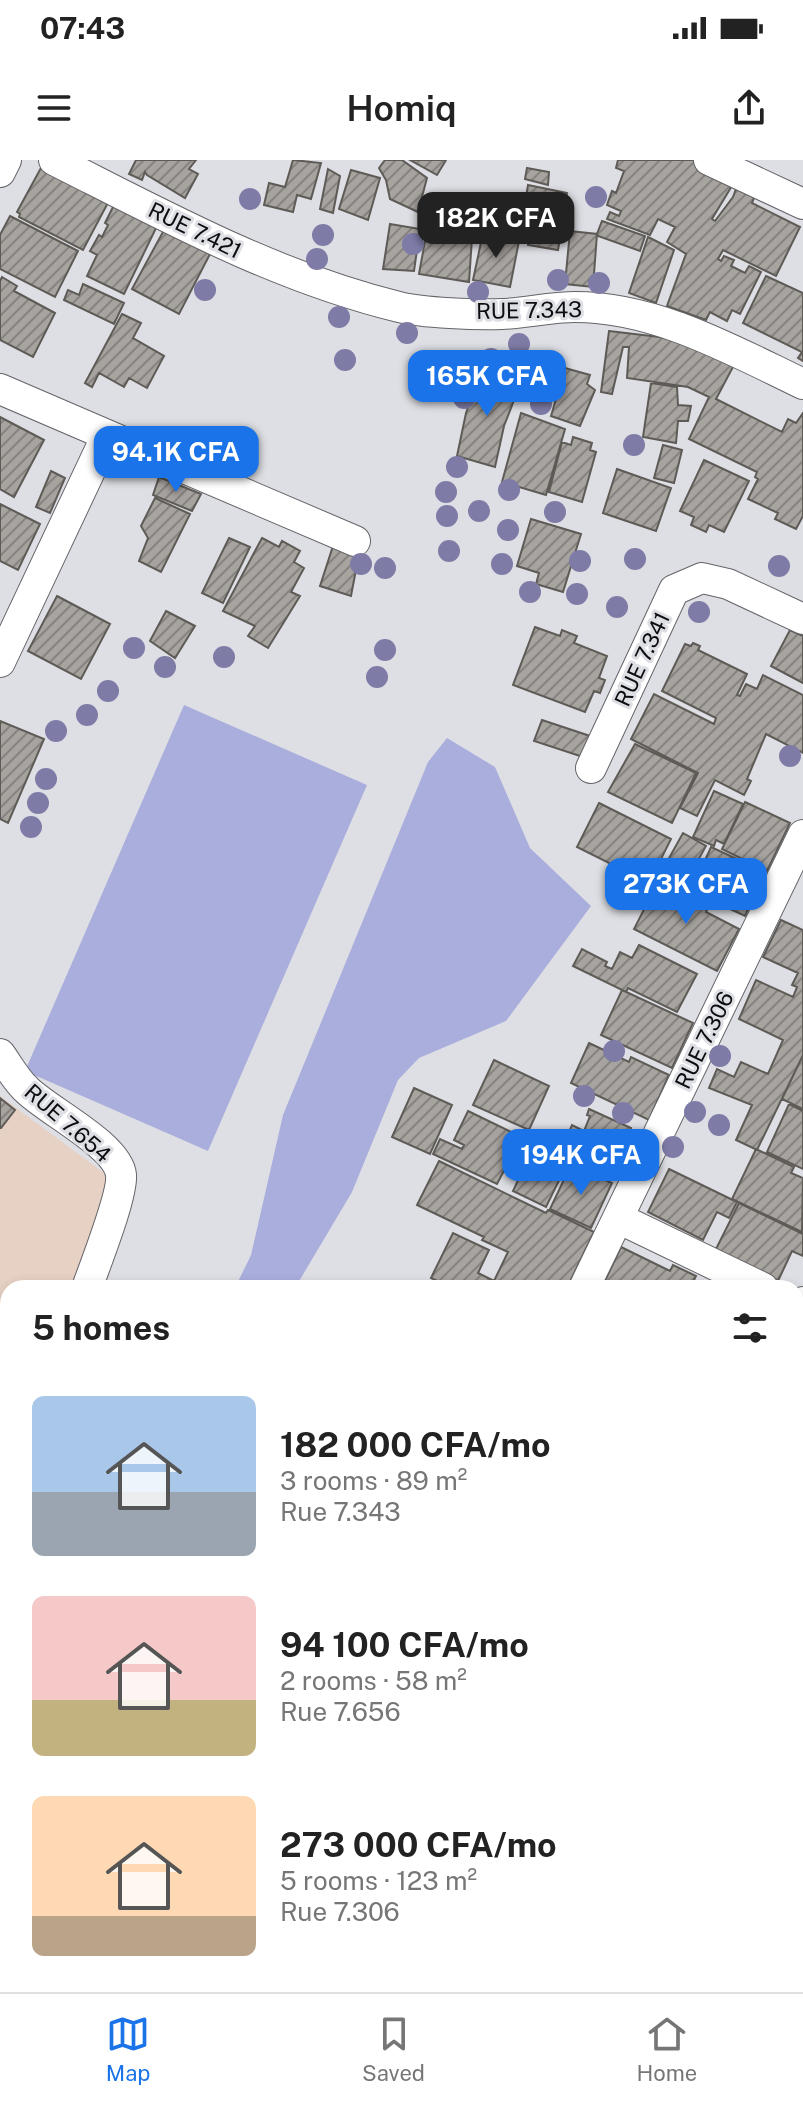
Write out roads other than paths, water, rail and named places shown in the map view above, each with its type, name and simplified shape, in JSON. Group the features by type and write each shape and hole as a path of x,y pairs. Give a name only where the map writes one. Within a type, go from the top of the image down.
{"street":[{"path":"0,172 6,160"},
{"name":"RUE 7.421","path":"54,160 270,266 340,290"},
{"path":"709,160 803,204"},
{"name":"RUE 7.343","path":"340,290 403,308 502,314 575,307 633,313 706,338 803,384"},
{"path":"0,389 355,541"},
{"path":"0,662 107,435"},
{"name":"RUE 7.341","path":"591,768 674,590 702,578 728,584 803,619"},
{"name":"RUE 7.306","path":"588,1280 803,835"},
{"name":"RUE 7.654","path":"0,1054 26,1089 88,1134 113,1159 121,1174 118,1195 90,1280"},
{"path":"618,1218 746,1280"}]}
